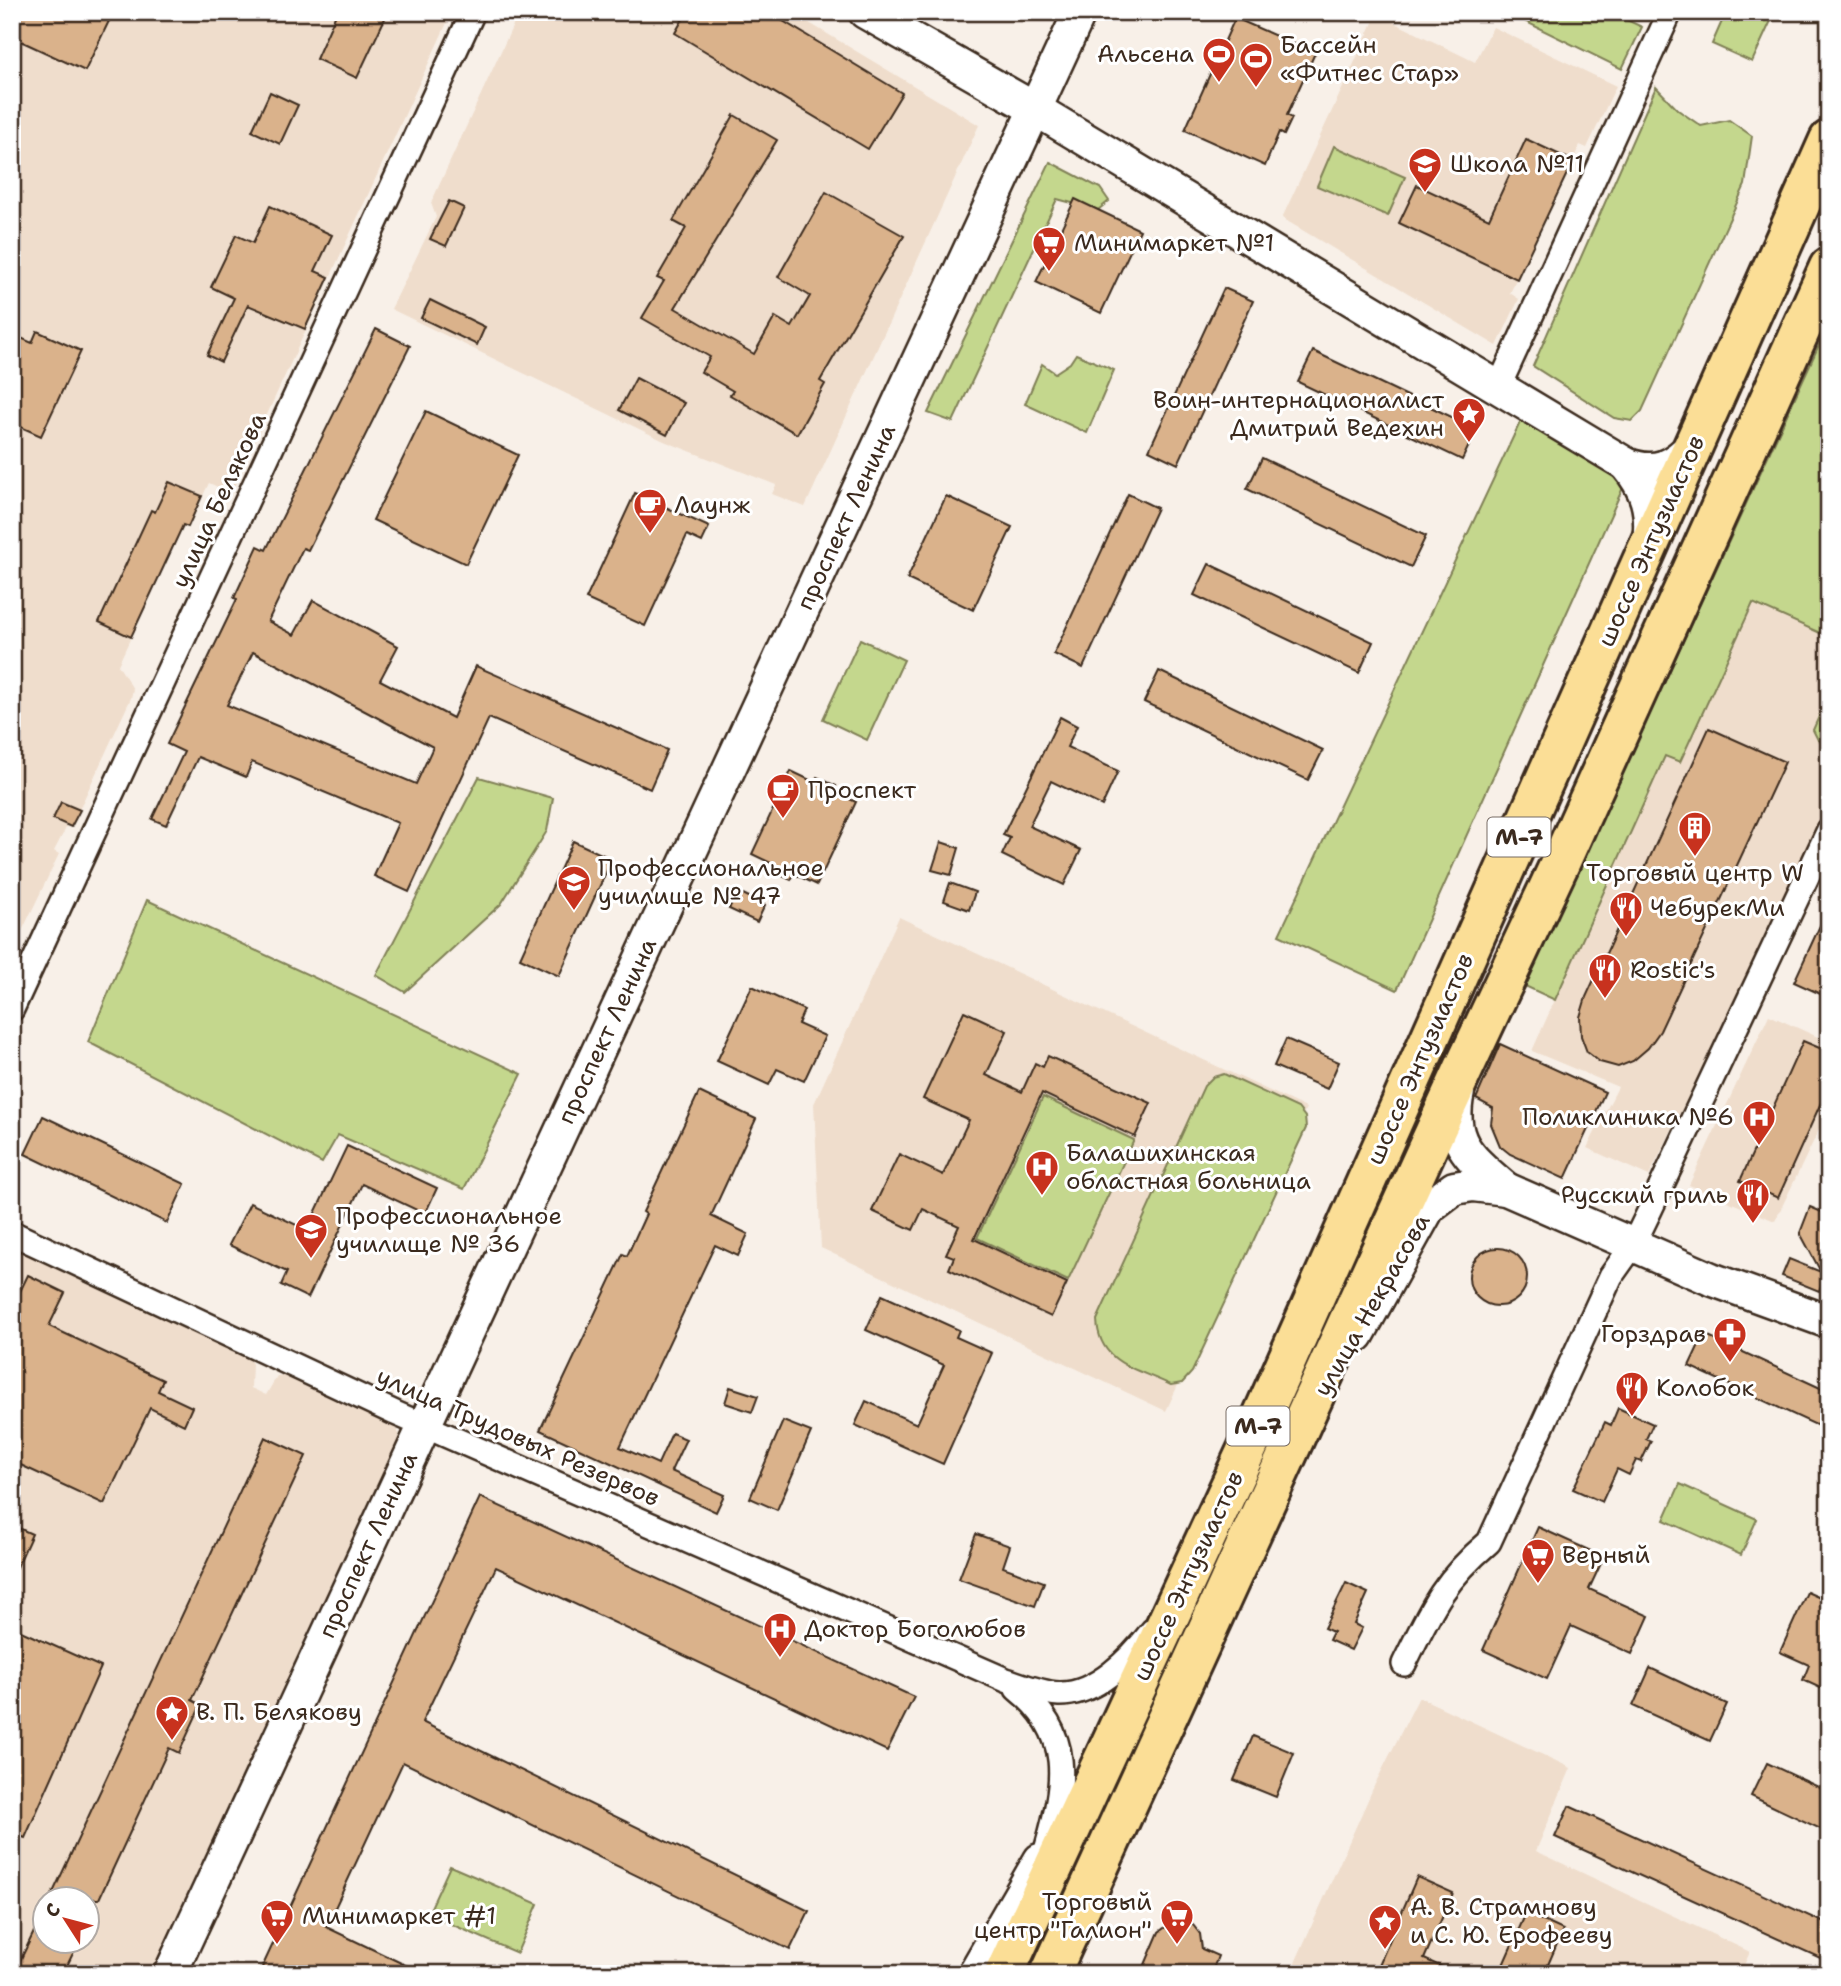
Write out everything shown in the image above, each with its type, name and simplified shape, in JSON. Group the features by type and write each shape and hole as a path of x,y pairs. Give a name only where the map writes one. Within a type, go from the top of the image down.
{"highway":[{"name":"шоссе Энтузиастов","path":"1004,1974 1180,1594 1829,140"},
{"name":"шоссе Энтузиастов","path":"1051,1974 1561,861 1829,267"}],"main road":[{"path":"865,12 1035,109 1626,464 1654,471 1679,459 1694,444"},
{"name":"проспект Ленина","path":"170,1974 1080,12"},
{"path":"1626,464 1644,488 1649,503 1651,523 1648,548"},
{"name":"улица Некрасова","path":"1464,1068 1455,1105 1457,1135 1478,1166 1506,1189 1711,1279 1829,1322"},
{"name":"улица Некрасова","path":"1294,1439 1383,1294 1429,1207 1454,1188 1474,1185 1506,1189"},
{"path":"974,1974 1120,1725"}],"street":[{"name":"улица Белякова","path":"12,1009 473,12"},
{"path":"1499,386 1670,12"},
{"path":"1404,1664 1440,1592 1459,1568 1489,1542 1611,1276 1633,1245 1829,830"},
{"name":"улица Трудовых Резервов","path":"12,1233 424,1426 1006,1680 1040,1691 1062,1694 1082,1690 1104,1679 1140,1646 1180,1594"},
{"name":"улица Трудовых Резервов","path":"1006,1680 1035,1703 1049,1722 1058,1742 1062,1771 1059,1806 1046,1850"}],"shaded area":[{"path":"12,12 452,12 231,493 209,483 188,527 183,525 118,665 133,689 131,698 71,827 67,826 54,851 59,854 12,952"},
{"path":"519,12 791,12 979,125 805,507 772,494 776,485 664,441 391,309 436,217 431,203"},
{"name":"Школа №11","path":"1377,14 1475,62 1493,27 1616,86 1587,148 1580,145 1510,293 1519,299 1497,346 1282,218"},
{"path":"1753,603 1829,637 1829,694 1813,730 1818,740 1829,744 1829,812 1649,1176 1587,1148 1618,1087 1532,1051 1665,755 1680,762"},
{"name":"Балашихинская областная больница","path":"899,917 1306,1108 1166,1411 821,1248 814,1104"},
{"name":"Поликлиника №6","path":"1769,1015 1829,1042 1829,1109 1775,1221 1689,1185"},
{"path":"12,1244 245,1351 252,1364 251,1388 266,1395 277,1376 293,1374 380,1414 397,1428 402,1448 161,1974 12,1974"},
{"path":"1419,1697 1571,1768 1536,1851 1750,1952 1740,1974 1290,1974 1375,1784"}],"green space":[{"path":"1506,12 1610,12 1642,27 1622,69"},
{"path":"1726,12 1775,12 1752,62 1712,44"},
{"path":"1656,87 1678,110 1701,126 1729,120 1752,136 1745,185 1642,411 1632,421 1614,418 1533,366"},
{"path":"1334,146 1405,177 1388,216 1317,186"},
{"path":"1050,162 1100,188 1109,201 1098,210 1057,199 953,422 928,413"},
{"path":"1829,323 1829,637 1753,603 1680,762 1665,756 1555,1000 1525,986"},
{"path":"1076,354 1114,370 1087,433 1025,404 1042,364 1055,373 1070,363"},
{"path":"1523,416 1626,481 1397,990 1279,935"},
{"path":"860,639 904,660 867,740 823,719"},
{"path":"1829,694 1829,744 1818,740 1813,730"},
{"path":"479,777 553,798 547,831 501,904 405,992 376,975"},
{"path":"147,900 522,1074 464,1189 338,1135 322,1163 88,1042"},
{"path":"1224,1074 1298,1108 1305,1117 1306,1128 1192,1372 1182,1383 1171,1385 1133,1369 1112,1355 1099,1335 1097,1320 1204,1086 1213,1077"},
{"path":"1043,1097 1134,1140 1068,1281 977,1238"},
{"path":"1680,1484 1757,1519 1741,1555 1664,1520"},
{"path":"450,1866 538,1904 517,1953 428,1914"}],"building":[{"path":"12,12 91,12 109,21 85,71 12,37"},
{"path":"337,12 388,12 357,78 316,59"},
{"path":"687,12 768,12 902,93 868,149 675,33"},
{"path":"1235,18 1315,53 1287,115 1292,118 1284,135 1279,132 1265,166 1185,130"},
{"path":"270,92 298,105 280,144 252,131"},
{"path":"734,115 777,140 675,308 754,354 775,317 792,327 810,296 778,277 826,192 904,236 820,381 825,384 797,434 730,395 733,391 701,372 710,357 642,318 664,281 657,278 686,228 673,221"},
{"path":"1526,139 1573,161 1517,279 1399,223 1417,185 1489,219"},
{"path":"1075,199 1140,230 1101,313 1036,282"},
{"path":"449,201 464,208 446,246 430,239"},
{"path":"270,206 332,235 315,271 329,277 305,329 248,305 221,362 207,355 234,298 211,287 236,235 253,243"},
{"path":"1224,288 1253,301 1178,464 1149,450"},
{"path":"430,300 485,327 477,345 421,318"},
{"path":"376,329 410,346 308,550 303,548 268,621 294,635 313,600 398,646 380,680 453,718 476,666 667,750 650,789 489,718 409,892 374,876 398,823 252,762 246,777 198,757 166,825 152,819 184,752 167,744 237,599 234,598 258,546 266,550","holes":["253,652 433,747 416,784 227,705"]},
{"path":"37,331 81,351 41,436 12,423 12,334 32,343"},
{"path":"1313,351 1477,429 1462,460 1298,382"},
{"path":"636,378 684,403 667,435 619,410"},
{"path":"426,411 518,455 466,564 373,520"},
{"path":"1262,458 1426,536 1411,567 1247,489"},
{"path":"169,482 202,496 188,527 183,525 131,637 99,622 151,510 155,512"},
{"path":"635,493 709,527 702,542 687,535 645,626 586,599"},
{"path":"1128,494 1157,508 1083,668 1054,654"},
{"path":"946,496 1012,527 973,610 907,579"},
{"path":"1209,564 1373,642 1359,673 1194,595"},
{"path":"1159,671 1323,750 1308,780 1144,702"},
{"path":"1060,717 1077,726 1067,747 1118,771 1102,806 1051,781 1029,826 1081,850 1064,885 1002,855 1010,838 1003,835"},
{"name":"Торговый центр W","path":"1709,728 1785,762 1660,1031 1648,1048 1633,1061 1618,1067 1600,1062 1587,1052 1581,1036 1580,1017 1586,997"},
{"path":"791,771 814,782 817,777 836,786 833,791 856,802 817,885 794,874 791,880 772,871 775,865 752,854"},
{"path":"61,802 80,810 71,827 53,819"},
{"path":"573,841 612,859 559,976 520,958"},
{"path":"941,842 959,848 951,875 932,870"},
{"path":"950,883 975,892 969,910 944,901"},
{"path":"737,891 765,905 757,922 729,909"},
{"path":"1829,906 1829,998 1794,982"},
{"path":"752,986 804,1010 798,1024 825,1036 804,1081 777,1069 769,1085 717,1061"},
{"path":"964,1011 1007,1031 986,1075 1022,1092 1035,1063 1043,1067 1048,1056 1151,1103 1135,1137 1042,1093 974,1239 1067,1283 1051,1317 949,1269 954,1257 946,1254 959,1226 923,1209 913,1230 872,1211 899,1154 943,1175 969,1120 923,1099"},
{"path":"1286,1039 1339,1062 1327,1089 1274,1066"},
{"path":"1803,1041 1829,1052 1829,1085 1778,1198 1740,1181"},
{"path":"1500,1044 1605,1092 1565,1179 1510,1154 1500,1146 1491,1124 1493,1108 1476,1099"},
{"path":"699,1092 756,1119 711,1216 748,1234 738,1256 715,1245 620,1447 658,1464 672,1433 686,1439 671,1471 724,1495 716,1512 540,1430 623,1254 627,1256 646,1214 643,1212"},
{"path":"43,1116 185,1184 167,1223 25,1154"},
{"path":"347,1146 437,1188 425,1214 362,1184 308,1298 281,1285 287,1272 229,1245 250,1203 307,1230"},
{"path":"1810,1207 1829,1215 1829,1286 1824,1278 1819,1291 1782,1276 1789,1259 1821,1272 1800,1233"},
{"path":"1498,1248 1514,1253 1522,1261 1527,1277 1522,1293 1514,1301 1498,1306 1482,1301 1474,1293 1469,1277 1474,1261 1482,1253"},
{"path":"28,1275 65,1293 49,1326 163,1380 158,1391 192,1407 184,1425 150,1408 104,1504 12,1461 12,1308"},
{"path":"882,1295 959,1330 956,1337 992,1353 943,1464 855,1425 866,1401 917,1424 944,1365 866,1330"},
{"path":"1704,1334 1829,1392 1829,1431 1689,1366"},
{"path":"730,1387 758,1396 752,1412 725,1403"},
{"path":"1618,1408 1653,1424 1646,1439 1651,1441 1641,1462 1636,1460 1629,1475 1617,1469 1602,1502 1573,1489 1605,1422 1611,1425"},
{"path":"783,1421 811,1432 777,1510 750,1498"},
{"path":"265,1437 306,1456 192,1700 201,1705 179,1753 169,1748 102,1893 102,1884 57,1884"},
{"path":"480,1497 914,1697 887,1751 496,1567 422,1722 809,1911 790,1950 403,1762 326,1927 424,1974 259,1974"},
{"path":"12,1525 32,1534 12,1578"},
{"path":"1538,1527 1604,1557 1589,1589 1649,1616 1632,1654 1571,1626 1547,1679 1483,1650"},
{"path":"976,1534 1010,1546 1003,1567 1044,1582 1035,1606 959,1579"},
{"path":"1346,1583 1368,1593 1354,1624 1362,1628 1351,1650 1329,1640 1333,1632 1324,1628"},
{"path":"1807,1592 1829,1602 1829,1692 1803,1680 1809,1665 1780,1652"},
{"path":"12,1627 101,1667 25,1838 12,1833"},
{"path":"1650,1668 1727,1704 1710,1741 1633,1706"},
{"path":"1253,1736 1294,1753 1276,1797 1234,1780"},
{"path":"1767,1763 1829,1792 1829,1833 1751,1796"},
{"path":"1569,1806 1829,1925 1829,1962 1555,1837"},
{"path":"1417,1877 1453,1893 1424,1959 1458,1974 1375,1974"},
{"path":"1526,1913 1563,1930 1544,1974 1499,1974"},
{"name":"Торговый центр \"Галион\"","path":"1183,1921 1193,1925 1200,1934 1202,1949 1218,1956 1211,1974 1141,1974 1159,1932 1172,1922"},
{"path":"32,1936 32,1954 73,1954 63,1974 26,1974 16,1969"}],"place":[{"name":"Альсена","path":"1219,84"},
{"name":"Бассейн «Фитнес Стар»","path":"1256,89"},
{"name":"Школа №11","path":"1425,194"},
{"name":"Минимаркет №1","path":"1049,273"},
{"name":"Воин-интернационалист Дмитрий Ведехин","path":"1469,444"},
{"name":"Лаунж","path":"650,535"},
{"name":"Проспект","path":"783,820"},
{"name":"Торговый центр W","path":"1695,858"},
{"name":"Профессиональное училище № 47","path":"574,912"},
{"name":"ЧебурекМи","path":"1626,938"},
{"name":"Rostic's","path":"1605,1000"},
{"name":"Поликлиника №6","path":"1759,1147"},
{"name":"Балашихинская областная больница","path":"1042,1197"},
{"name":"Русский гриль","path":"1753,1225"},
{"name":"Профессиональное училище № 36","path":"311,1260"},
{"name":"Горздрав","path":"1730,1364"},
{"name":"Колобок","path":"1632,1418"},
{"name":"Верный","path":"1538,1585"},
{"name":"Доктор Боголюбов","path":"780,1659"},
{"name":"В. П. Белякову","path":"172,1742"},
{"name":"Минимаркет #1","path":"277,1946"},
{"name":"Торговый центр \"Галион\"","path":"1177,1946"},
{"name":"А. В. Страмнову и С. Ю. Ерофееву","path":"1385,1951"}]}
